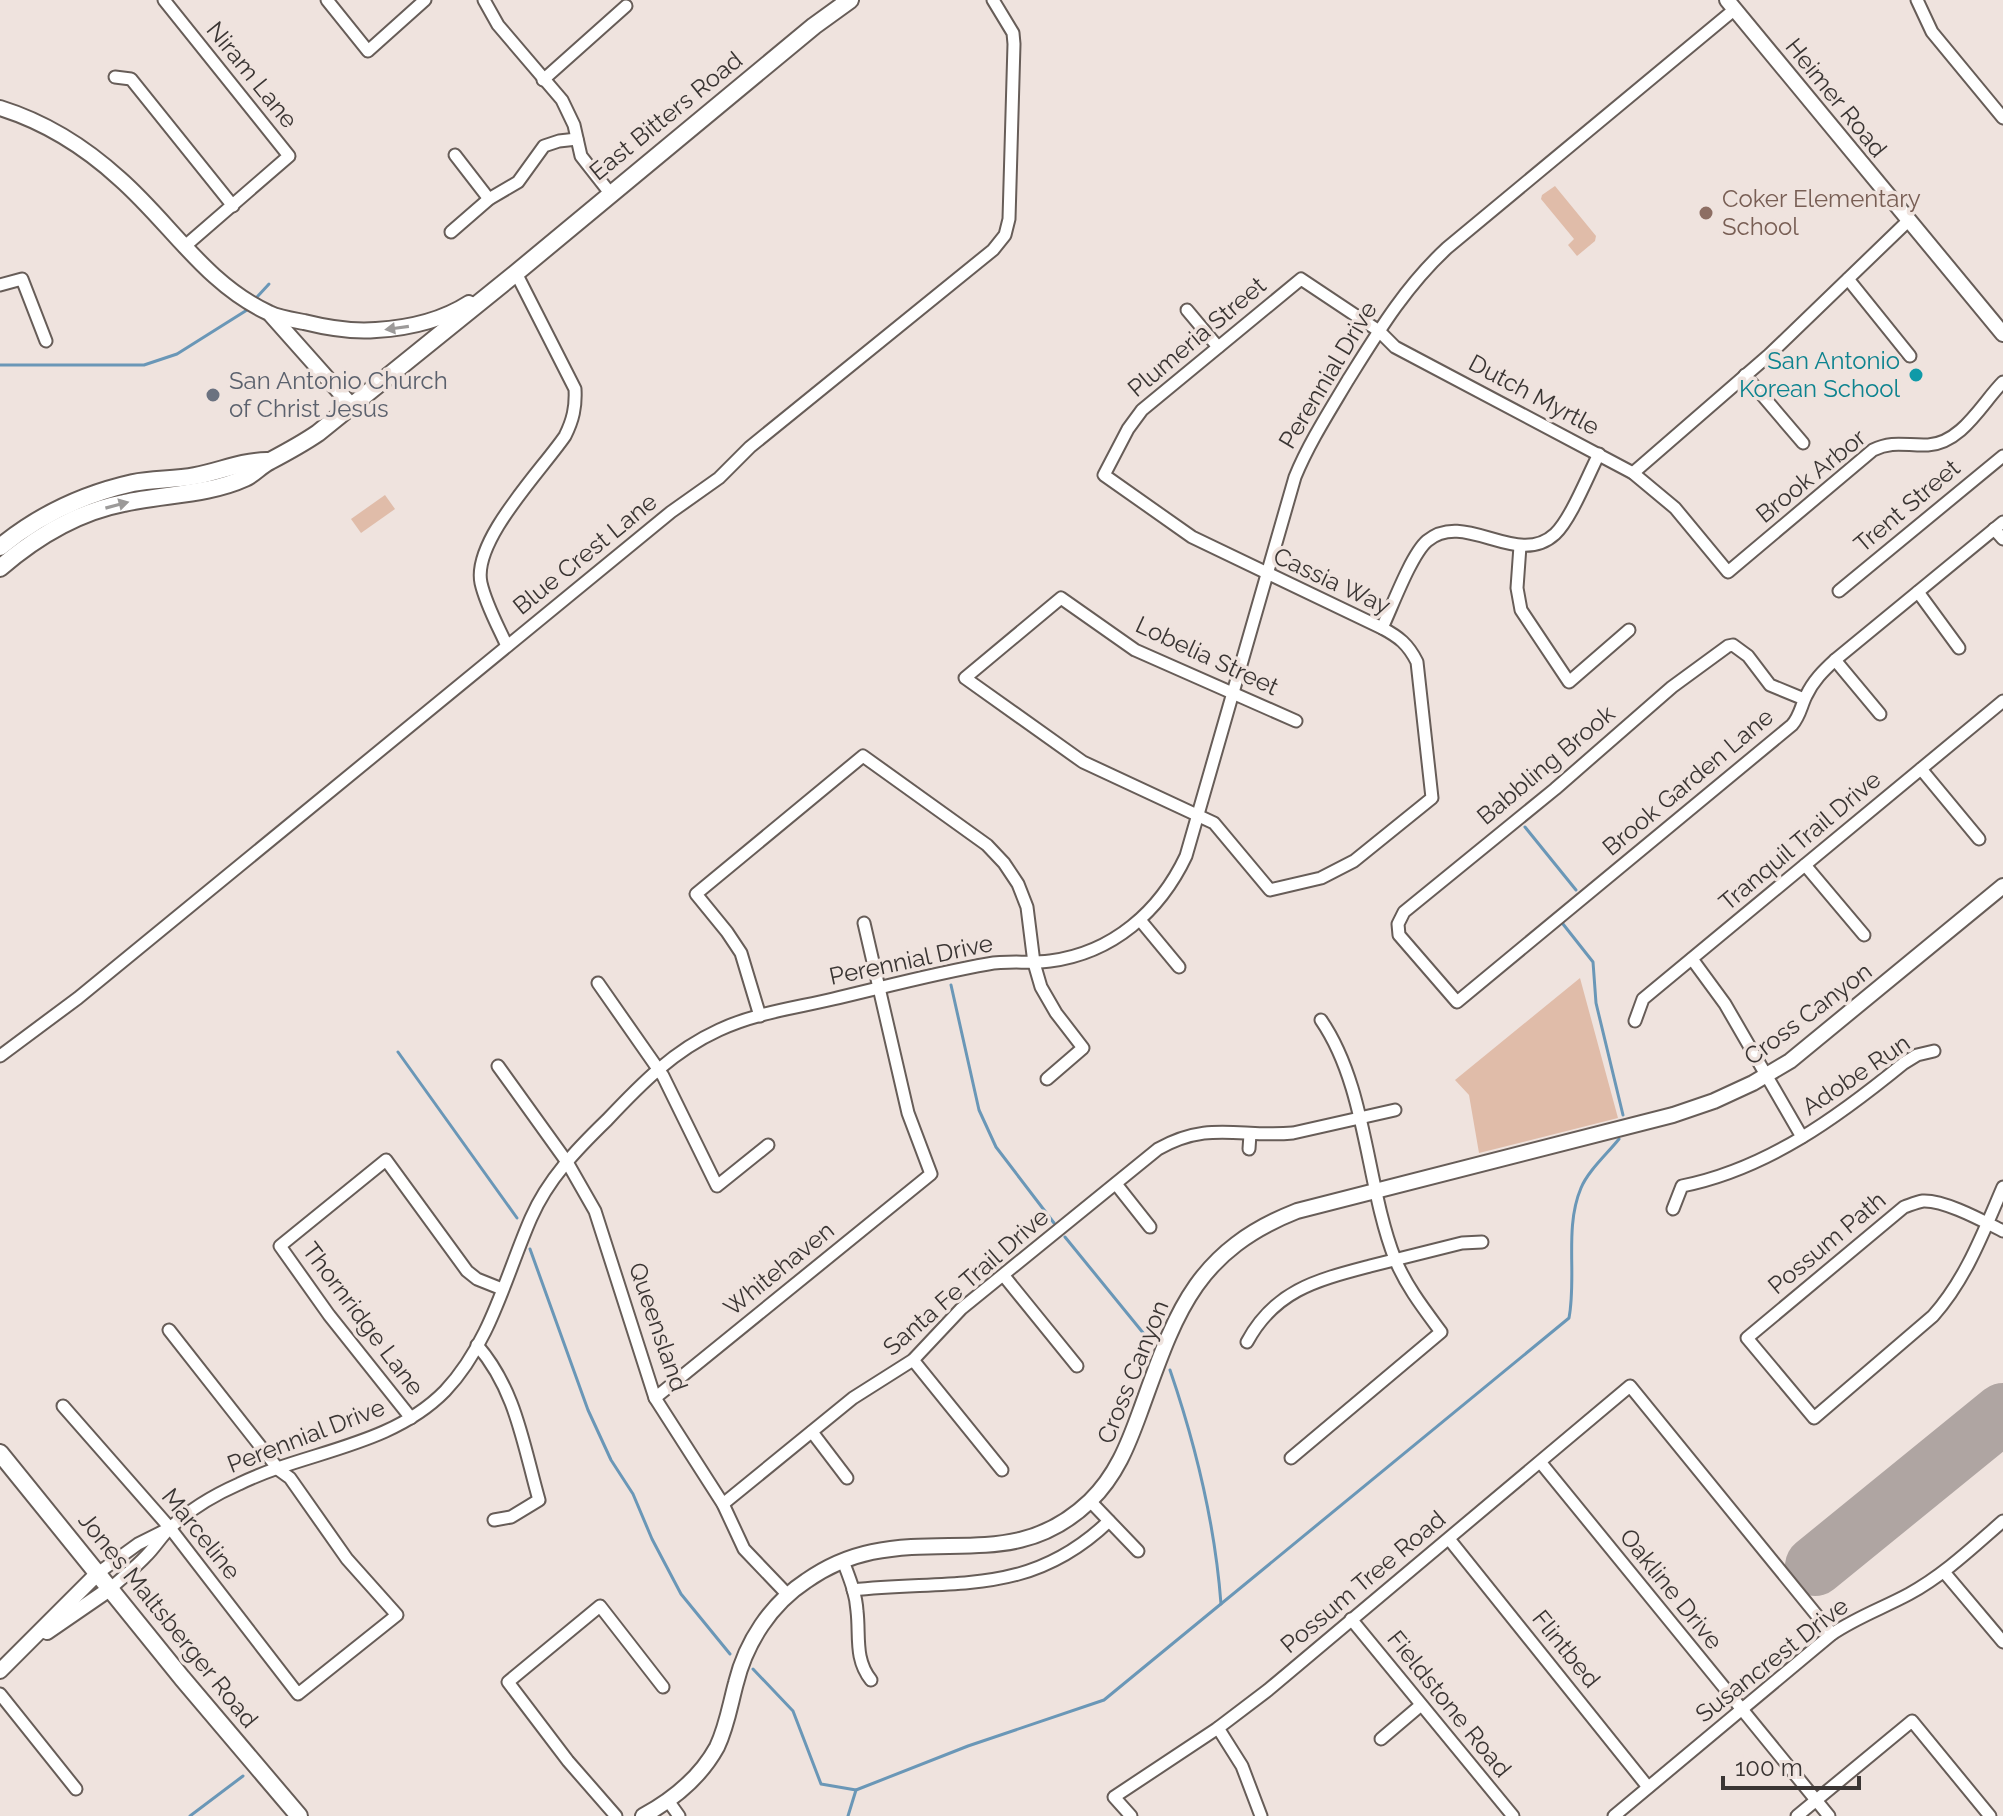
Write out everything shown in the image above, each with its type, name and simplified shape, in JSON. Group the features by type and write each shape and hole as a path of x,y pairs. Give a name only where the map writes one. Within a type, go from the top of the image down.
{"main road":[{"name":"East Bitters Road","path":"70,512 101,492 159,489 242,462 269,461 287,454 318,433 815,25 850,0"},
{"path":"0,547 19,531 70,512"},
{"path":"0,568 70,512"},
{"name":"Jones Maltsberger Road","path":"0,1453 182,1678 299,1816"}],"street":[{"name":"Niram Lane","path":"164,0 289,156 233,206"},
{"path":"327,0 368,51 425,0"},
{"path":"484,0 498,25 562,100 571,116 581,156 610,193"},
{"name":"Blue Crest Lane","path":"0,1056 90,988 671,512 719,478 750,447 993,250 1005,235 1011,200 1014,44 1013,33 993,0"},
{"path":"1917,0 1932,32 2003,118"},
{"name":"Heimer Road","path":"1731,5 2003,334"},
{"name":"Perennial Drive","path":"98,1573 216,1495 243,1481 386,1431 411,1418 447,1389 477,1345 532,1216 567,1162 657,1068 700,1039 760,1016 879,988 994,963 1034,963 1086,952 1118,937 1159,902 1179,872 1199,814 1295,477 1305,454 1379,331 1404,293 1447,248 1731,5"},
{"path":"543,80 626,6"},
{"path":"115,77 131,79 233,206 184,247"},
{"path":"0,108 47,127 92,155 122,180 219,281 270,314 351,405"},
{"path":"451,232 489,199 518,182 544,146 577,139"},
{"path":"455,155 489,199"},
{"path":"1633,473 1745,375 1908,221"},
{"path":"270,314 333,329 363,331 404,327 454,313 516,273 575,389 576,401 565,436 495,529 483,554 481,581 507,646"},
{"path":"0,285 22,279 46,341"},
{"name":"Dutch Myrtle","path":"1301,279 1379,331 1395,347 1633,473 1675,508 1728,572"},
{"name":"Plumeria Street","path":"1104,475 1128,429 1142,410 1301,279"},
{"path":"1848,279 1910,356"},
{"path":"1187,310 1218,347"},
{"path":"1745,375 1803,443"},
{"name":"Brook Arbor","path":"1728,572 1873,450 1887,443 1928,445 1940,442 1984,407 2003,382"},
{"path":"1382,628 1416,555 1426,542 1440,534 1460,532 1520,546 1538,544 1554,535 1562,524 1599,454"},
{"name":"Trent Street","path":"1839,591 2003,456"},
{"name":"Cassia Way","path":"1104,475 1192,537 1399,637 1409,646 1417,662 1432,798 1354,861 1321,878 1270,890 1220,828 1199,814"},
{"path":"1999,525 2003,539"},
{"name":"Brook Garden Lane","path":"1457,1002 1792,725 1816,678 1999,525"},
{"path":"1520,546 1517,588 1523,616 1569,682 1629,630"},
{"path":"1918,592 1959,648"},
{"name":"Lobelia Street","path":"1199,814 1083,762 965,678 1061,598 1135,650 1296,721"},
{"name":"Babbling Brook","path":"1457,1002 1399,935 1398,924 1404,912 1578,770 1681,680 1728,646 1733,645 1748,656 1770,685 1804,699"},
{"path":"1835,660 1880,714"},
{"name":"Tranquil Trail Drive","path":"1635,1021 1643,999 2003,701"},
{"path":"760,1016 741,953 696,894 863,756 987,845 1018,884 1027,907 1034,963 1048,1001 1083,1048 1047,1079"},
{"path":"1921,769 1979,839"},
{"path":"1805,865 1864,935"},
{"name":"Cross Canyon","path":"643,1816 669,1802 698,1774 717,1746 747,1651 765,1620 787,1594 820,1571 843,1561 891,1549 979,1547 1013,1542 1054,1527 1090,1501 1122,1459 1176,1317 1213,1264 1239,1241 1276,1219 1297,1211 1673,1115 1714,1101 1767,1074 1824,1035 2003,886"},
{"path":"1140,920 1179,967"},
{"path":"864,923 879,988"},
{"name":"Adobe Run","path":"1692,959 1725,1004 1802,1137"},
{"path":"598,983 657,1068 717,1186 768,1145"},
{"name":"Whitehaven","path":"655,1398 931,1174 908,1113 879,988"},
{"path":"1291,1458 1441,1332 1416,1298 1395,1260 1342,1056 1321,1020"},
{"name":"Adobe Run","path":"1673,1209 1682,1186 1741,1168 1802,1137 1830,1121 1904,1063 1917,1055 1934,1051"},
{"name":"Queensland","path":"498,1066 567,1162 595,1211 655,1398 723,1504 744,1549 787,1594"},
{"name":"Santa Fe Trail Drive","path":"723,1504 853,1398 913,1360 961,1309 1158,1149 1184,1135 1217,1130 1250,1134 1302,1132 1395,1110"},
{"path":"1249,1149 1250,1134"},
{"name":"Thornridge Lane","path":"411,1418 329,1315 280,1246 386,1160 467,1271 477,1279 502,1289"},
{"path":"1116,1184 1150,1227"},
{"path":"1987,1223 2003,1187"},
{"name":"Possum Path","path":"1987,1223 1958,1284 1933,1316 1814,1418 1747,1338 1904,1207 1921,1201 1933,1202 1987,1223 2003,1231"},
{"path":"1247,1342 1265,1314 1299,1289 1328,1277 1462,1243 1482,1242"},
{"path":"1004,1276 1077,1366"},
{"path":"169,1330 279,1470"},
{"path":"477,1345 498,1371 509,1394 539,1500 511,1517 494,1520"},
{"path":"913,1360 1002,1470"},
{"name":"Possum Tree Road","path":"1131,1816 1114,1797 1218,1728 1541,1463 1630,1386 1832,1634"},
{"name":"Marceline","path":"63,1406 170,1528 298,1694 397,1615 347,1559 290,1478 279,1470"},
{"path":"812,1432 847,1478"},
{"name":"Oakline Drive","path":"1541,1463 1829,1816"},
{"path":"1090,1501 1138,1551"},
{"path":"853,1590 902,1585 963,1585 1010,1577 1055,1561 1109,1521"},
{"name":"Susancrest Drive","path":"1614,1816 1832,1634 1944,1572 2003,1521"},
{"name":"Perennial Drive","path":"111,1588 147,1555 170,1528"},
{"name":"Flintbed","path":"1449,1539 1648,1787"},
{"path":"843,1561 857,1609 858,1649 871,1680"},
{"path":"1944,1572 2003,1642"},
{"path":"0,1671 98,1573"},
{"path":"27,1645 111,1588"},
{"path":"616,1816 568,1761 508,1682 600,1606 663,1687"},
{"name":"Fieldstone Road","path":"1351,1619 1513,1816"},
{"path":"0,1694 76,1789"},
{"path":"1381,1739 1421,1705"},
{"path":"1797,1816 1912,1721 1990,1816"},
{"path":"1218,1728 1242,1766 1261,1816"},
{"path":"669,1802 679,1816"}],"shaded area":[{"path":"1555,186 1596,236 1595,241 1577,256 1568,245 1574,239 1541,199"},
{"path":"385,495 395,509 361,533 351,519"},
{"path":"1580,978 1618,1118 1479,1153 1469,1095 1455,1080"}],"waterway":[{"path":"257,297 269,284"},
{"path":"0,365 144,365 177,354 247,310"},
{"path":"1525,827 1576,890"},
{"path":"1563,924 1593,962 1596,1003 1623,1115"},
{"path":"951,985 979,1110 996,1147 1054,1223"},
{"path":"398,1052 517,1218"},
{"path":"753,1669 793,1711 821,1784 856,1790 968,1746 1104,1700 1569,1318 1576,1203 1588,1175 1619,1139"},
{"path":"1065,1237 1153,1345"},
{"path":"530,1249 588,1410 611,1460 633,1494 681,1594 730,1654"},
{"path":"1170,1370 1203,1486 1221,1604"},
{"path":"190,1816 243,1776"},
{"path":"848,1816 856,1790"}],"runway":[{"path":"1815,1566 2003,1413"}],"place":[{"name":"Coker Elementary School","path":"1706,213"},
{"name":"San Antonio Korean School","path":"1916,375"},
{"name":"San Antonio Church of Christ Jesus","path":"213,395"}]}
